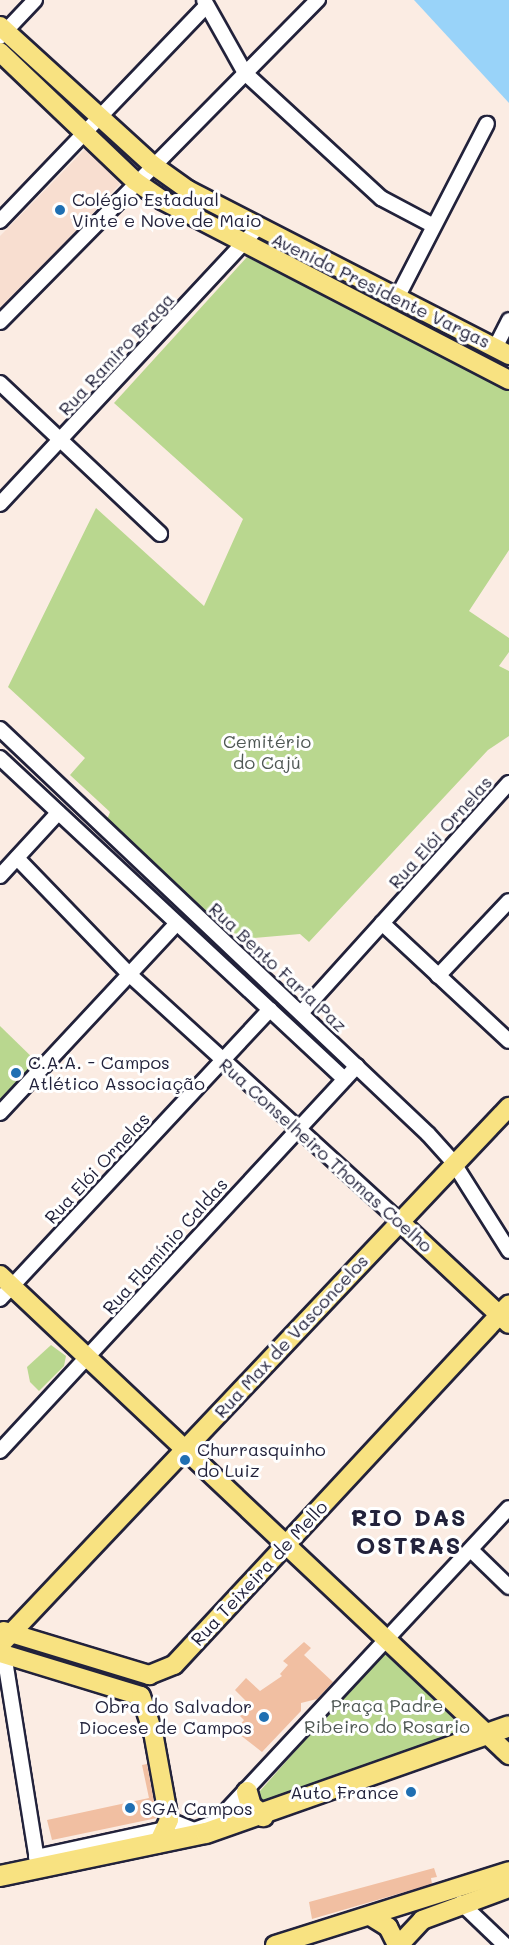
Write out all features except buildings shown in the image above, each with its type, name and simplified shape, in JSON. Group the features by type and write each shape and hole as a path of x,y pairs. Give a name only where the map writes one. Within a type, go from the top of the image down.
{"highway":[{"path":"0,1876 37,1862 164,1831 263,1816 509,1726"},
{"path":"247,1792 251,1806 263,1816"}],"main road":[{"name":"Avenida Presidente Vargas","path":"2,31 153,165 257,228 502,350"},
{"name":"Avenida Presidente Vargas","path":"0,52 135,181 243,246 429,337 509,380"},
{"path":"429,337 438,326 468,332"},
{"path":"478,363 509,364"},
{"name":"Rua Max de Vasconcelos","path":"3,1643 186,1450 398,1220 509,1107"},
{"name":"Rua Conselheiro Thomas Coelho","path":"398,1220 506,1314"},
{"path":"4,1287 88,1357 509,1755"},
{"name":"Rua Teixeira de Mello","path":"149,1675 174,1665 506,1314"},
{"path":"3,1643 149,1675 141,1696 153,1732 164,1831"},
{"path":"3,1643 141,1696"},
{"path":"275,1945 372,1917 509,1871"},
{"path":"372,1917 388,1927 398,1945 422,1920 461,1903 509,1888"}],"street":[{"path":"2,31 35,0"},
{"path":"0,322 135,181 318,0"},
{"path":"0,221 97,115 205,3 245,73 381,198 432,225"},
{"path":"397,298 432,225 487,124"},
{"name":"Rua Ramiro Braga","path":"0,504 243,246 257,228"},
{"path":"502,350 509,320"},
{"path":"0,383 160,534"},
{"name":"Rua Bento Faria Paz","path":"0,729 357,1066 453,1162 509,1251"},
{"name":"Rua Bento Faria Paz","path":"0,758 344,1079"},
{"name":"Rua Elói Ornelas","path":"301,1013 509,783"},
{"path":"0,876 58,813"},
{"name":"Rua Conselheiro Thomas Coelho","path":"17,858 129,974 398,1220"},
{"path":"438,975 509,901"},
{"path":"382,923 509,1041"},
{"path":"0,1113 176,924"},
{"name":"Rua Elói Ornelas","path":"4,1287 270,1010"},
{"name":"Rua Flamínio Caldas","path":"0,1451 357,1066"},
{"path":"164,1831 206,1828 247,1792 509,1508"},
{"path":"471,1550 509,1587"},
{"path":"3,1643 37,1862"},
{"path":"461,1903 505,1945"}],"shaded area":[{"name":"Colégio Estadual Vinte e Nove de Maio","path":"88,146 120,184 0,312 0,236"}],"green space":[{"name":"Cemitério do Cajú","path":"247,257 509,390 509,550 469,611 509,638 509,652 499,666 509,671 509,736 488,750 309,942 300,934 244,939 213,920 107,820 110,812 70,775 85,758 8,687 96,508 204,606 243,519 114,403"},
{"name":"C.A.A. - Campos Atlético Associação","path":"0,1026 40,1065 0,1106"},
{"path":"51,1345 66,1356 64,1366 39,1391 30,1382 27,1367"},
{"name":"Praça Padre Ribeiro do Rosario","path":"383,1652 470,1732 261,1804 260,1791"}],"water":[{"path":"414,0 509,0 509,103"}],"place":[{"name":"Colégio Estadual Vinte e Nove de Maio","path":"60,210"},
{"name":"C.A.A. - Campos Atlético Associação","path":"16,1073"},
{"name":"Churrasquinho do Luiz","path":"185,1460"},
{"name":"Obra do Salvador Diocese de Campos","path":"264,1717"},
{"name":"Auto France","path":"411,1792"},
{"name":"SGA Campos","path":"130,1808"}],"district":[{"name":"RIO DAS OSTRAS","path":"409,1531"}]}
